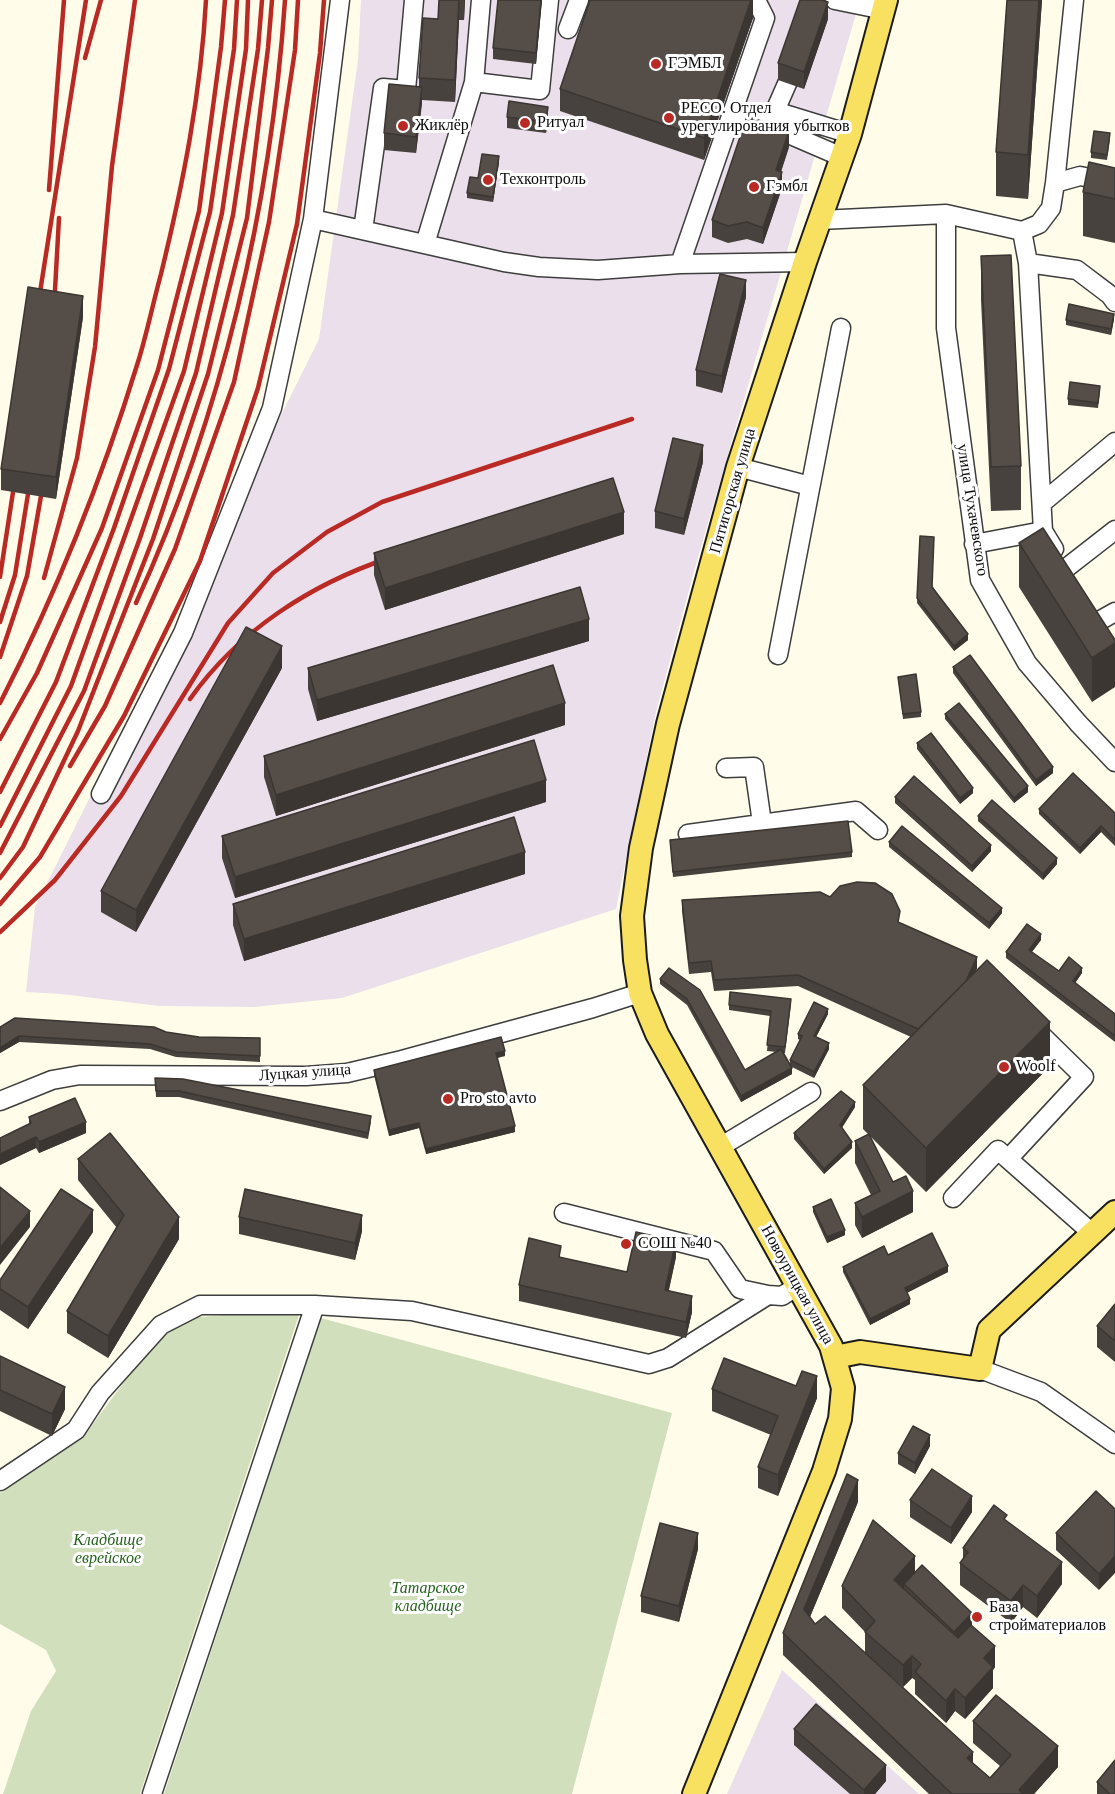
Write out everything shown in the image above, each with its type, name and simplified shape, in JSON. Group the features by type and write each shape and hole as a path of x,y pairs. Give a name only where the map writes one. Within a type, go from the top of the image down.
{"main road":[{"name":"Пятигорская улица","path":"640,993 632,916 642,848 668,724 738,467 805,262 850,134 885,5"},
{"name":"Новоурицкая улица","path":"640,993 657,1034 831,1346 843,1388 840,1419 824,1471 693,1794"},
{"path":"835,1357 860,1352 980,1369 989,1330 1115,1212"}],"street":[{"path":"101,794 183,633 272,408 313,219 340,0"},
{"path":"363,230 383,88 406,90 414,0"},
{"path":"425,244 474,82 481,0"},
{"path":"474,82 540,90 549,0"},
{"path":"568,29 579,0"},
{"path":"680,264 765,18 756,0"},
{"path":"820,220 946,214 1022,231 1039,224 1051,208 1055,183 1074,0"},
{"path":"827,3 885,5"},
{"path":"807,40 775,111 850,134"},
{"path":"733,110 842,157"},
{"path":"1055,183 1080,176 1115,183"},
{"name":"улица Тухачевского","path":"946,214 946,328 980,580 1027,663 1115,762"},
{"path":"313,219 504,262 539,267 598,270 680,264 805,262"},
{"path":"1022,231 1028,263 1043,531 1076,586"},
{"path":"1028,263 1077,270 1110,295 1115,302"},
{"path":"778,655 841,328"},
{"path":"1042,503 1115,442"},
{"path":"738,467 810,486"},
{"path":"1065,569 1115,530"},
{"path":"974,544 1043,531"},
{"path":"1087,604 1104,627 1115,612"},
{"path":"726,768 754,767 762,824"},
{"path":"688,834 856,811 878,830"},
{"name":"Луцкая улица","path":"0,1101 52,1080 80,1076 294,1077 347,1073 593,1008 640,993"},
{"path":"1008,1159 1084,1077 1022,1016"},
{"path":"720,1147 812,1092"},
{"path":"953,1198 998,1150 1092,1233"},
{"path":"564,1213 714,1251 740,1289 783,1296 799,1285"},
{"path":"0,1480 76,1430 100,1393 161,1325 200,1305 315,1305 412,1311 649,1364 668,1358 768,1295"},
{"path":"152,1794 315,1305"},
{"path":"980,1369 1041,1392 1115,1444"}],"shaded area":[{"path":"361,0 860,0 697,561 656,712 616,909 342,998 254,1007 159,1006 26,992 35,907 319,339 358,60"},
{"path":"782,1670 919,1794 727,1794"}],"green space":[{"name":"Кладбище еврейское","path":"301,1309 140,1794 3,1794 31,1711 56,1671 46,1650 0,1624 0,1493 84,1436 147,1351 186,1318"},
{"name":"Татарское кладбище","path":"321,1318 672,1413 572,1794 164,1794"}],"building":[{"path":"439,0 459,0 455,80 419,78 423,18 438,19"},
{"path":"498,0 541,0 536,53 493,48"},
{"name":"ГЭМБЛ","path":"590,0 751,0 704,138 560,89"},
{"path":"800,0 828,2 804,72 778,63"},
{"path":"1007,0 1039,0 1028,155 996,152"},
{"path":"389,84 422,87 416,137 384,133"},
{"path":"509,101 548,107 546,122 507,117"},
{"name":"Гэмбл","path":"747,116 789,131 776,170 782,172 763,228 747,222 728,226 712,220"},
{"path":"1094,131 1110,133 1107,155 1091,152"},
{"path":"482,154 499,156 493,197 467,193 470,177 478,178"},
{"path":"1089,162 1115,168 1115,199 1083,192"},
{"path":"1011,255 1021,466 991,467 981,256"},
{"path":"720,274 746,280 722,376 696,370"},
{"path":"28,287 83,296 56,477 1,469"},
{"path":"1069,304 1114,314 1111,329 1066,320"},
{"path":"1070,382 1100,386 1098,403 1068,399"},
{"path":"673,438 703,445 684,519 655,511"},
{"path":"613,478 624,512 385,588 374,553"},
{"path":"1043,528 1115,640 1115,643 1092,658 1019,543"},
{"path":"920,536 934,537 932,587 968,634 954,646 917,598"},
{"path":"580,587 589,619 317,700 308,668"},
{"path":"246,627 282,646 136,910 101,891"},
{"path":"970,655 1053,767 1036,780 953,667"},
{"path":"553,665 565,703 276,795 264,756"},
{"path":"916,674 921,712 903,714 898,677"},
{"path":"959,703 1028,786 1014,798 945,714"},
{"path":"931,733 973,788 960,798 917,743"},
{"path":"534,740 546,780 235,877 222,836"},
{"path":"1073,773 1115,813 1115,840 1101,826 1080,848 1039,809"},
{"path":"914,776 991,845 972,866 895,797"},
{"path":"992,800 1057,858 1043,874 978,816"},
{"path":"514,817 525,852 244,939 233,904"},
{"path":"848,821 852,852 673,872 670,840"},
{"path":"902,826 1002,908 989,923 889,842"},
{"path":"857,882 875,883 892,894 900,911 898,922 977,957 966,981 918,1029 798,975 714,980 711,961 689,963 682,900 820,892 830,897 840,886"},
{"path":"1027,924 1041,934 1029,950 1059,971 1069,957 1082,968 1073,981 1115,1014 1115,1036 1006,952"},
{"path":"987,960 1050,1022 926,1148 863,1085"},
{"path":"669,968 700,990 745,1070 781,1049 792,1068 741,1096 687,999 660,979"},
{"path":"730,992 791,999 785,1047 767,1045 771,1011 729,1005"},
{"path":"814,1002 828,1009 814,1036 829,1043 814,1072 790,1060 802,1036 798,1034"},
{"path":"15,1018 154,1027 166,1032 199,1037 260,1038 260,1056 176,1052 150,1044 19,1036 0,1048 0,1027"},
{"path":"501,1037 505,1051 496,1053 515,1126 426,1149 419,1123 389,1130 374,1070"},
{"path":"155,1078 183,1079 371,1116 368,1133 179,1091 156,1091"},
{"path":"841,1091 855,1102 840,1125 852,1142 824,1169 794,1133"},
{"path":"75,1098 86,1122 39,1142 36,1137 0,1154 0,1138 31,1123 29,1117"},
{"path":"110,1133 179,1217 108,1336 67,1311 124,1215 78,1159"},
{"path":"869,1134 893,1182 906,1176 913,1191 862,1217 855,1203 880,1191 855,1141"},
{"path":"0,1187 30,1211 0,1248"},
{"path":"61,1189 93,1210 28,1307 0,1289 0,1280"},
{"path":"245,1189 362,1215 355,1243 239,1217"},
{"path":"831,1199 845,1230 827,1237 813,1207"},
{"path":"636,1232 676,1241 665,1290 692,1296 686,1322 519,1285 529,1238 561,1246 559,1257 627,1272"},
{"path":"932,1233 948,1266 905,1288 910,1299 870,1319 843,1267 884,1246 888,1255"},
{"path":"1115,1304 1115,1341 1097,1326"},
{"path":"0,1356 65,1387 52,1414 0,1390"},
{"path":"724,1358 796,1386 802,1371 817,1376 778,1475 758,1467 778,1416 712,1389"},
{"path":"913,1426 930,1435 915,1463 898,1453"},
{"path":"932,1469 972,1496 951,1528 910,1500"},
{"path":"847,1474 858,1480 804,1609 815,1624 825,1616 973,1752 967,1758 990,1778 1011,1755 973,1721 996,1695 1058,1746 1019,1790 1023,1794 952,1794 783,1633"},
{"path":"1096,1491 1115,1509 1115,1556 1099,1574 1056,1533"},
{"path":"994,1505 1007,1515 1004,1519 1062,1562 1037,1596 1023,1585 1011,1601 960,1563 968,1552 963,1548"},
{"path":"873,1520 915,1556 894,1580 958,1638 971,1625 995,1646 984,1658 993,1667 965,1698 955,1689 946,1701 915,1672 921,1664 912,1656 903,1665 865,1632 875,1621 842,1586"},
{"path":"660,1523 698,1533 679,1606 641,1596"},
{"path":"922,1565 972,1613 954,1632 904,1584"},
{"path":"816,1704 886,1765 864,1790 794,1729"},
{"path":"1115,1760 1115,1794 1110,1794 1097,1782"}],"railway":[{"path":"49,190 64,0"},
{"path":"38,305 86,0"},
{"path":"85,58 101,0"},
{"path":"44,578 77,458 95,347 112,166 135,0"},
{"path":"0,703 21,662 76,536 109,449 141,351 184,172 200,69 206,0"},
{"path":"0,739 37,673 102,528 158,370 199,211 225,0"},
{"path":"0,792 56,682 114,528 169,369 210,212 234,49 237,0"},
{"path":"0,826 71,686 184,371 222,213 246,49 248,0"},
{"path":"0,853 84,691 140,538 196,373 233,215 258,49 262,0"},
{"path":"0,878 23,847 78,731 153,539 208,374 247,218 272,0"},
{"path":"136,603 167,532 194,458 237,308 268,155 285,0"},
{"path":"70,766 105,706 175,549 234,382 269,222 295,50 298,0"},
{"path":"0,904 40,857 124,716 200,561 258,388 297,224 320,53 324,0"},
{"path":"54,308 59,218"},
{"path":"0,932 55,880 121,796 228,623 273,573 327,532 382,502 632,419"},
{"path":"0,577 13,492"},
{"path":"0,622 15,575 28,494"},
{"path":"0,657 27,576 41,496"},
{"path":"190,699 230,652 278,613 332,581 389,558"}],"place":[{"name":"ГЭМБЛ","path":"656,64"},
{"name":"РЕСО. Отдел урегулирования убытков","path":"669,118"},
{"name":"Ритуал","path":"525,123"},
{"name":"Жиклёр","path":"403,126"},
{"name":"Техконтроль","path":"488,180"},
{"name":"Гэмбл","path":"754,187"},
{"name":"Woolf","path":"1004,1067"},
{"name":"Pro sto avto","path":"448,1099"},
{"name":"СОШ №40","path":"626,1244"},
{"name":"База стройматериалов","path":"977,1617"}]}
